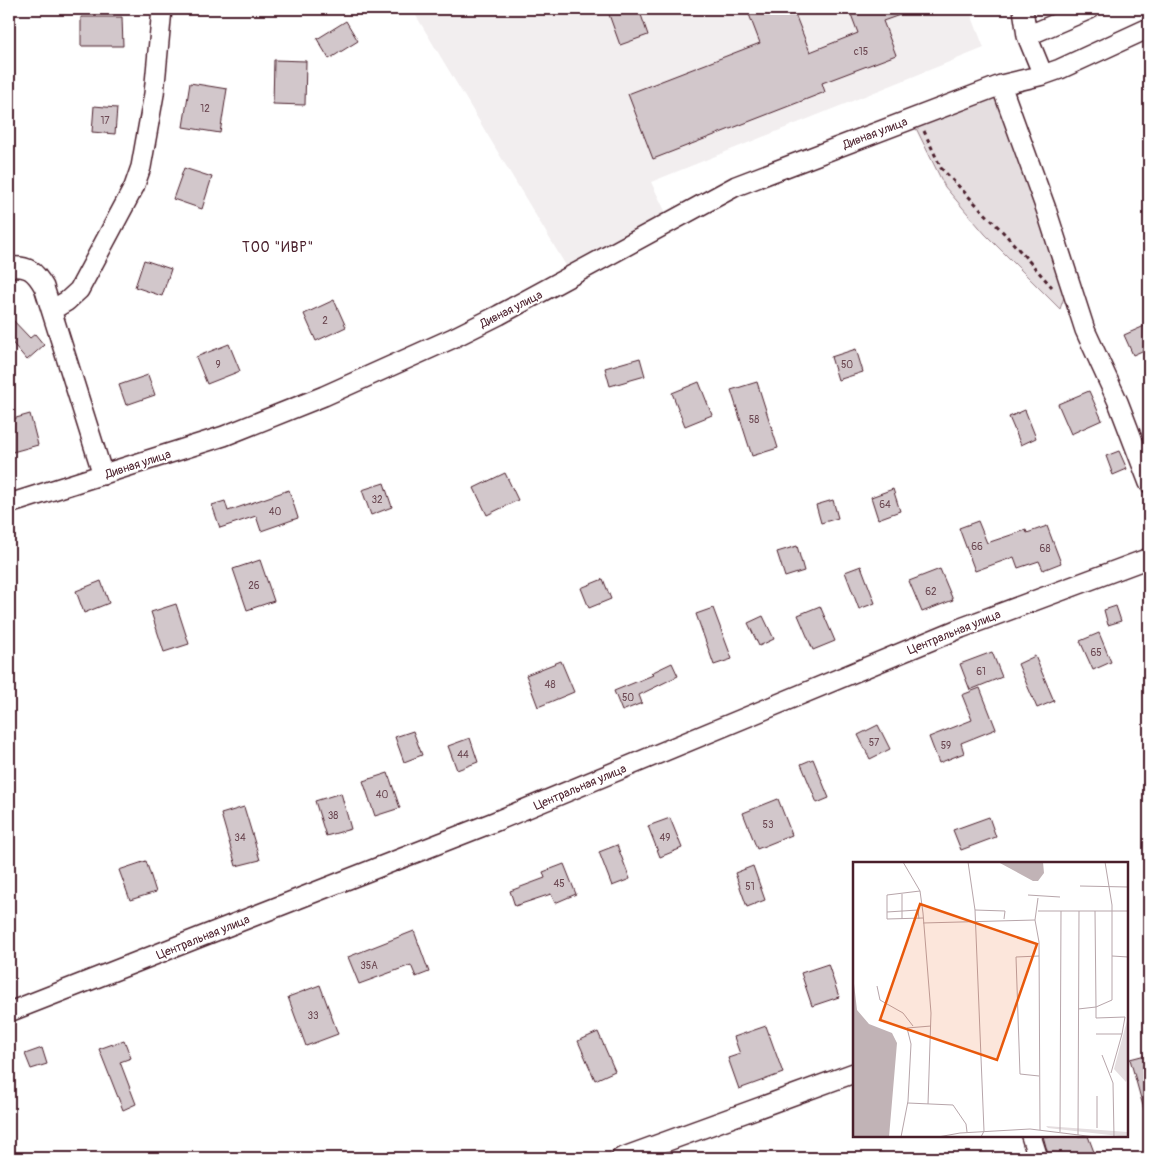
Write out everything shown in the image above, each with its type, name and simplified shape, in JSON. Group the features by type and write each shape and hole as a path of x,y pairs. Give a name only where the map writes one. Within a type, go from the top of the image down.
{"street":[{"path":"52,310 67,301 79,290 134,187 147,141 154,94 162,9"},
{"path":"1023,9 1027,36 1043,75"},
{"path":"1027,36 1090,9"},
{"name":"Дивная улица","path":"9,504 224,436 349,385 499,315 736,186 1001,85 1043,75 1149,28"},
{"path":"1001,85 1046,209 1085,330 1118,402 1149,483"},
{"path":"9,267 25,267 38,275 44,287 103,475"},
{"name":"Центральная улица","path":"9,1012 494,822 961,628 1149,558"},
{"path":"621,1158 853,1073"},
{"path":"1031,1137 1038,1158"}],"path":[{"path":"918,116 941,168 1066,301 1075,298"}],"shaded area":[{"path":"412,9 969,9 984,48 651,182 668,217 568,269"},
{"path":"998,92 1068,286 1060,309 985,234 945,187 913,122"}],"building":[{"path":"607,9 639,9 648,35 620,45"},
{"path":"747,9 793,9 810,52 858,33 849,9 910,9 911,11 883,21 896,55 822,83 825,92 653,159 628,94 760,43"},
{"path":"81,17 122,17 123,46 81,46"},
{"path":"346,21 358,41 329,59 317,39"},
{"path":"274,60 306,61 305,105 273,104"},
{"path":"190,83 227,89 220,133 183,127"},
{"path":"94,106 117,108 115,134 92,132"},
{"path":"184,168 212,177 202,209 173,199"},
{"path":"144,260 171,269 162,296 135,287"},
{"path":"334,300 346,327 316,341 304,314"},
{"path":"9,316 30,338 35,334 44,345 27,360 9,339"},
{"path":"1149,324 1149,348 1133,355 1124,335"},
{"path":"229,344 240,371 207,384 196,357"},
{"path":"856,349 863,372 838,380 831,357"},
{"path":"640,358 645,376 610,386 605,368"},
{"path":"148,375 155,395 126,405 119,385"},
{"path":"699,382 712,415 685,426 672,393"},
{"path":"757,382 778,448 752,456 731,390"},
{"path":"1089,391 1102,420 1071,434 1058,404"},
{"path":"1025,410 1036,438 1021,445 1009,417"},
{"path":"30,414 38,445 9,453 9,420"},
{"path":"1119,451 1127,469 1113,475 1106,456"},
{"path":"505,473 518,500 487,515 474,488"},
{"path":"384,483 392,507 371,515 362,490"},
{"path":"893,489 900,511 878,519 871,497"},
{"path":"289,490 298,518 261,531 256,516 220,528 212,505 225,501 228,511"},
{"path":"833,500 838,518 821,523 816,505"},
{"path":"978,521 987,543 1026,530 1027,533 1047,526 1061,563 1043,570 1039,561 1018,568 1014,557 975,571 959,528"},
{"path":"797,546 804,571 785,577 777,552"},
{"path":"260,560 274,601 247,610 233,569"},
{"path":"861,566 875,603 859,609 845,572"},
{"path":"940,569 953,600 922,612 909,581"},
{"path":"603,579 611,599 589,608 581,588"},
{"path":"101,581 109,603 84,613 76,591"},
{"path":"176,604 189,644 164,652 151,612"},
{"path":"820,606 835,641 813,650 798,615"},
{"path":"1116,606 1121,621 1108,625 1104,610"},
{"path":"713,608 732,659 714,665 696,614"},
{"path":"763,616 774,639 759,646 748,623"},
{"path":"1099,633 1111,662 1093,670 1080,641"},
{"path":"992,652 1002,677 970,690 960,664"},
{"path":"1035,656 1054,701 1037,708 1018,664"},
{"path":"561,661 574,692 538,707 526,675"},
{"path":"672,663 678,676 639,695 642,703 622,711 614,691 653,675 651,673"},
{"path":"980,688 996,729 961,743 964,753 939,763 929,737 972,720 962,695"},
{"path":"878,725 890,749 870,759 858,735"},
{"path":"413,731 422,755 404,762 395,737"},
{"path":"470,738 478,762 457,770 448,746"},
{"path":"813,759 829,798 817,803 801,764"},
{"path":"388,773 400,808 375,816 363,781"},
{"path":"341,793 351,829 326,836 315,801"},
{"path":"778,799 792,835 757,849 743,813"},
{"path":"244,807 260,860 236,866 221,814"},
{"path":"989,817 996,837 961,850 953,830"},
{"path":"670,818 682,848 660,857 648,826"},
{"path":"617,845 630,879 612,886 599,852"},
{"path":"146,861 156,892 130,900 119,870"},
{"path":"564,864 576,894 555,903 551,894 515,906 510,891 545,878 543,872"},
{"path":"753,866 765,900 747,907 735,873"},
{"path":"414,931 429,972 416,977 411,965 359,984 348,957"},
{"path":"828,964 839,997 812,1006 801,973"},
{"path":"320,985 338,1034 306,1046 288,997"},
{"path":"766,1026 783,1073 739,1089 728,1058 740,1054 734,1037"},
{"path":"598,1032 615,1071 595,1080 578,1041"},
{"path":"124,1040 131,1058 120,1062 136,1104 123,1110 99,1049"},
{"path":"42,1048 47,1064 31,1069 25,1054"},
{"path":"1149,1054 1149,1112 1145,1113 1130,1059"},
{"path":"1043,1137 1088,1137 1094,1152 1076,1158 1049,1158"}],"district":[{"name":"ТОО \"ИВР\"","path":"278,247"}]}
